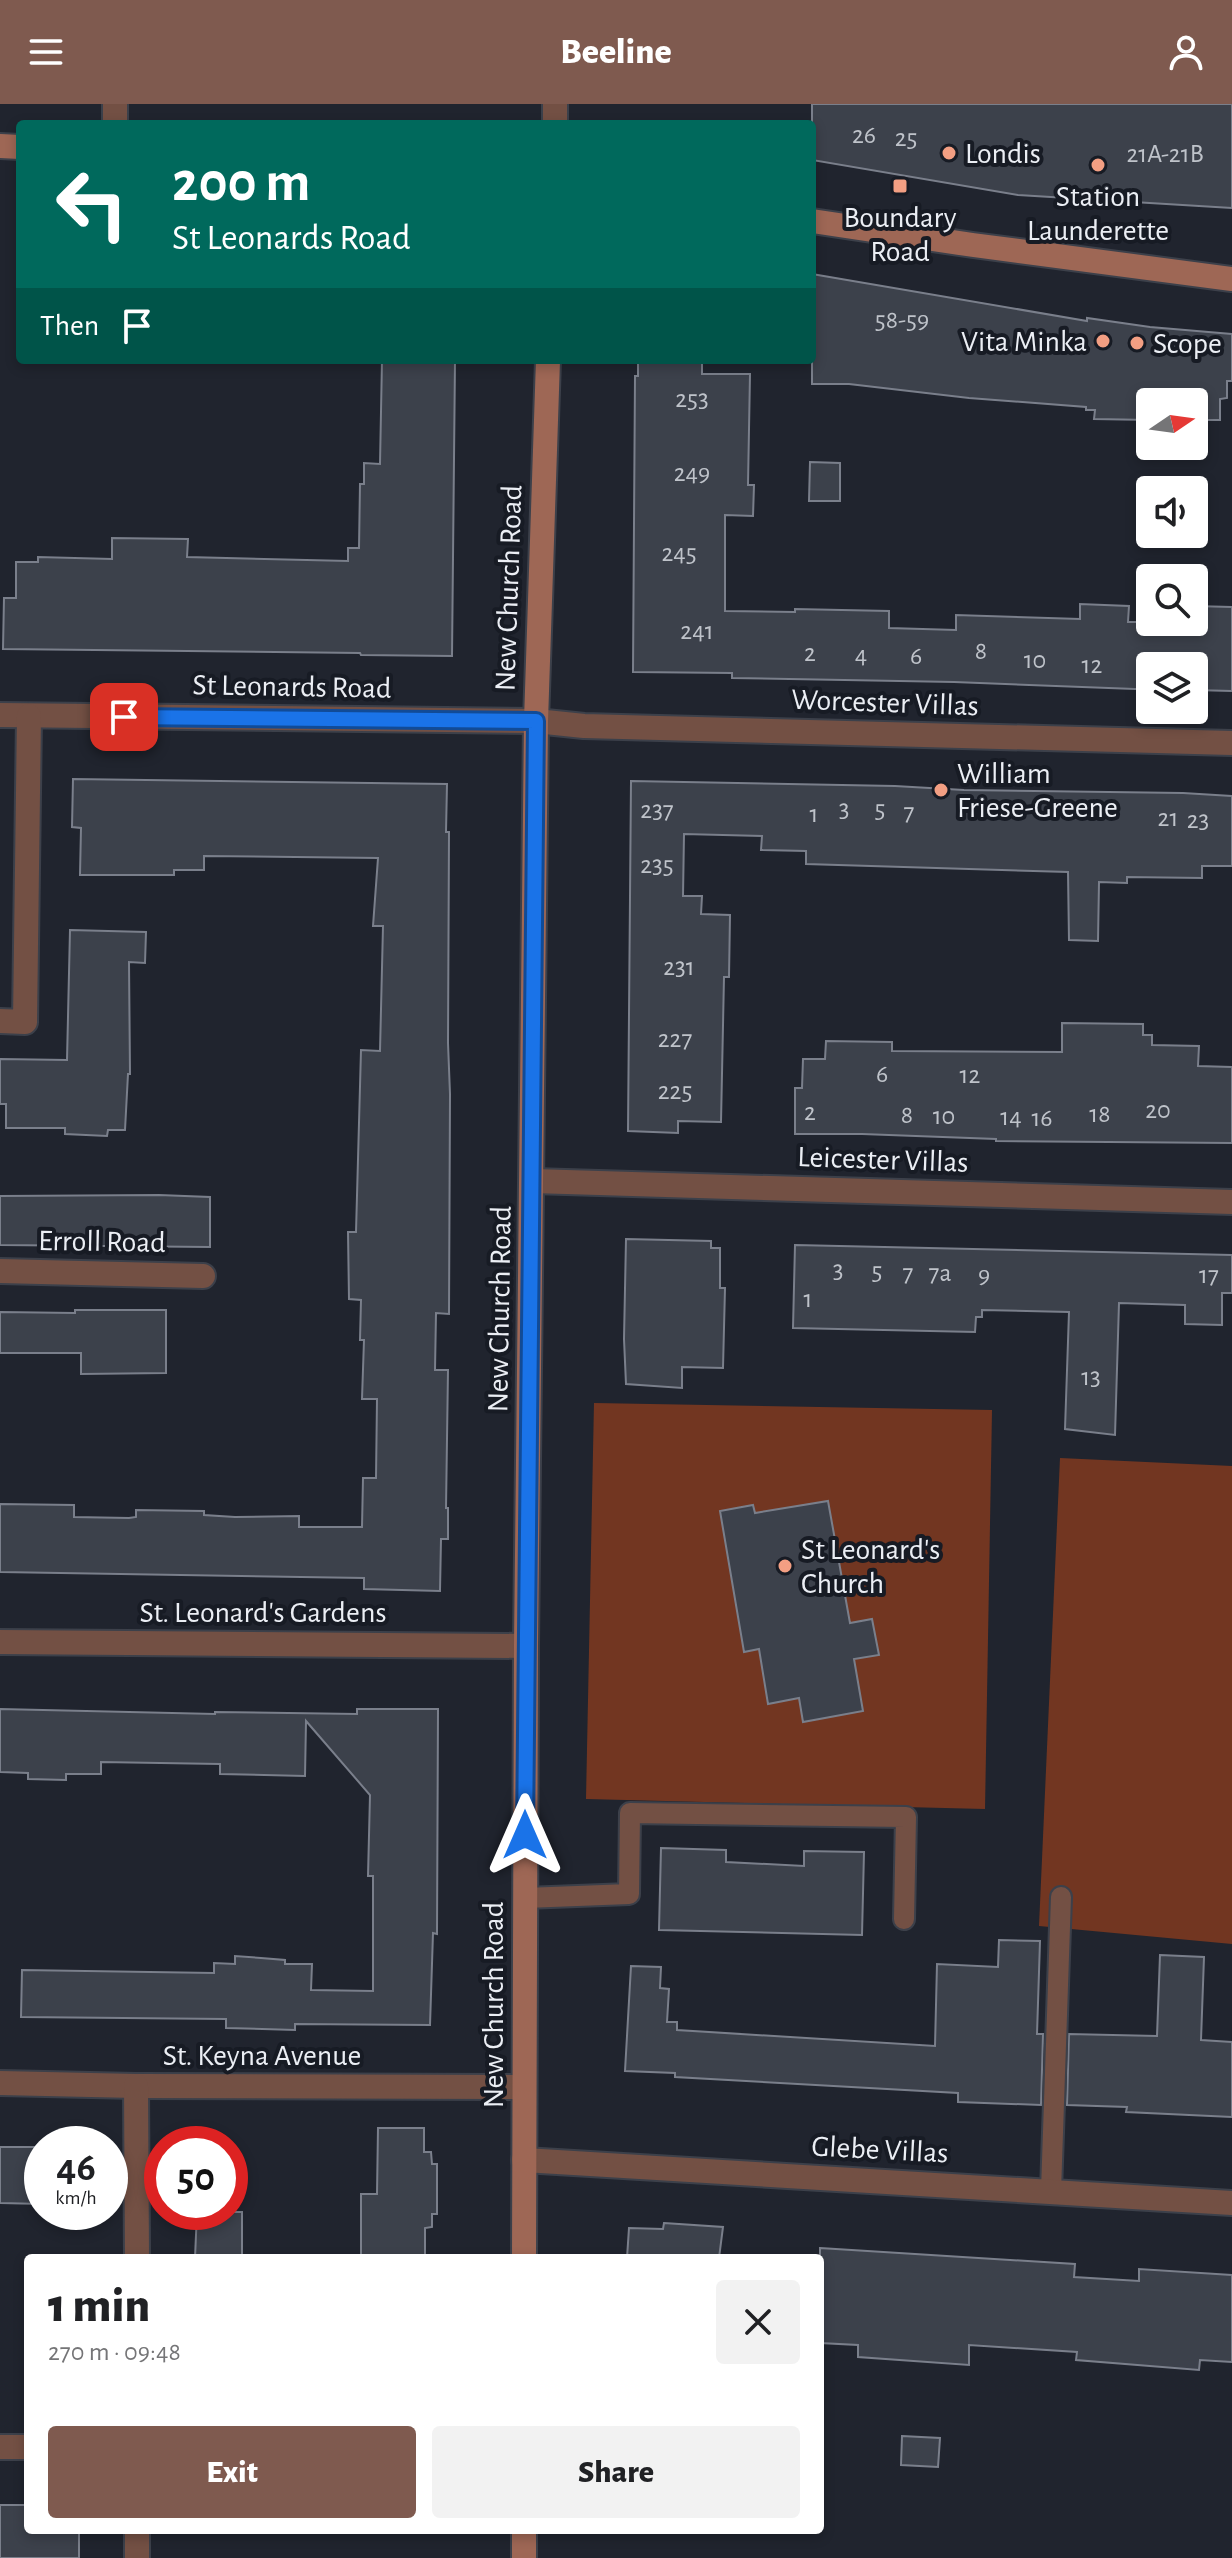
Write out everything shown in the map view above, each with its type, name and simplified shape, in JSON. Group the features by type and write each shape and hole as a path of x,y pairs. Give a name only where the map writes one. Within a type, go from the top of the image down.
{"main road":[{"path":"816,222 1232,279"},
{"name":"New Church Road","path":"524,2254 526,1646 536,721 548,364"},
{"path":"524,2534 524,2558"}],"street":[{"name":"St Leonards Road","path":"0,715 536,721"},
{"path":"0,1021 25,1022 29,716"},
{"name":"Worcester Villas","path":"536,721 584,726 1232,743"},
{"name":"Leicester Villas","path":"533,1181 1232,1202"},
{"name":"Erroll Road","path":"0,1271 203,1276"},
{"name":"St. Leonard's Gardens","path":"0,1642 526,1646"},
{"name":"St. Keyna Avenue","path":"0,2083 524,2087"},
{"path":"136,2086 137,2254"},
{"name":"Glebe Villas","path":"524,2160 1232,2203"},
{"path":"0,2447 24,2447"},
{"path":"137,2534 137,2558"}],"lane":[{"path":"525,1898 629,1894 630,1813 906,1817 904,1919"},
{"path":"1051,2191 1061,1897"}],"shaded area":[{"path":"594,1403 992,1410 985,1809 586,1799"},
{"path":"1060,1458 1232,1466 1232,1944 1039,1926"}],"building":[{"path":"812,104 1232,104 1232,208 1018,195 816,161 816,120 812,120"},
{"path":"816,275 1087,321 1087,318 1232,334 1232,381 1227,381 1227,398 1220,399 1220,420 1208,420 1208,388 1136,388 1136,420 1094,419 1095,410 1086,410 1086,407 849,384 812,384 812,364 816,364"},
{"path":"382,364 455,364 452,656 3,649 4,598 16,598 16,562 38,562 38,557 112,559 112,538 188,539 187,557 348,561 348,548 359,548 360,484 364,484 364,463 380,464"},
{"path":"638,364 702,364 702,374 750,374 748,485 754,485 753,516 725,515 725,611 889,611 889,628 956,630 956,615 1080,619 1080,604 1129,606 1128,622 1136,622 1136,636 1208,636 1208,606 1232,607 1232,691 1208,690 1208,652 1136,652 1136,688 732,678 732,673 633,672 635,376 638,376"},
{"path":"810,462 840,463 840,501 809,501"},
{"path":"73,779 447,784 449,1314 436,1313 435,1370 448,1370 448,1539 441,1539 440,1591 364,1589 364,1578 0,1572 0,1504 74,1505 74,1517 129,1518 136,1517 136,1510 204,1511 204,1515 235,1517 299,1516 299,1527 362,1527 363,1478 376,1478 377,1399 362,1399 364,1340 360,1340 361,1300 349,1299 348,1232 356,1232 361,1050 380,1051 383,926 373,926 378,858 204,856 204,870 174,870 174,875 80,875 81,828 72,827"},
{"path":"631,781 1232,796 1232,866 1202,866 1202,878 1127,877 1127,883 1099,882 1098,941 1069,940 1068,872 806,864 806,851 761,850 762,836 684,834 683,896 702,896 701,914 730,915 729,977 724,977 721,1122 678,1121 678,1133 628,1131"},
{"path":"70,930 146,932 145,963 129,962 130,1074 125,1130 108,1130 107,1136 65,1134 65,1128 6,1128 6,1104 0,1104 0,1059 67,1060"},
{"path":"1062,1023 1143,1024 1143,1035 1152,1035 1152,1045 1199,1046 1198,1066 1232,1067 1232,1143 996,1141 795,1134 795,1088 802,1088 803,1059 825,1059 826,1041 892,1042 892,1051 1062,1052"},
{"path":"0,1196 210,1197 210,1247 0,1245"},
{"path":"626,1239 711,1241 711,1248 720,1248 720,1288 725,1288 723,1368 682,1367 682,1388 626,1384"},
{"path":"795,1245 1232,1255 1232,1293 1222,1293 1222,1325 1185,1324 1185,1305 1119,1303 1115,1435 1065,1429 1069,1312 982,1310 982,1317 976,1317 975,1332 793,1328"},
{"path":"75,1310 166,1310 166,1373 81,1374 81,1353 0,1353 0,1312 75,1313"},
{"name":"St Leonard's Church","path":"828,1501 850,1623 872,1619 879,1655 854,1659 863,1711 803,1722 799,1698 768,1704 759,1649 744,1652 720,1511 753,1505 755,1513"},
{"path":"0,1709 357,1714 357,1709 438,1709 437,1934 433,1933 430,2025 295,2024 295,2030 226,2028 226,2019 21,2017 22,1970 214,1973 214,1963 235,1964 235,1956 285,1960 285,1964 312,1964 311,1990 373,1991 373,1876 368,1876 370,1795 306,1721 305,1776 220,1774 220,1764 101,1762 101,1774 66,1774 66,1780 28,1779 28,1773 0,1772"},
{"path":"661,1848 726,1850 726,1862 804,1866 804,1851 864,1852 862,1935 659,1930"},
{"path":"999,1940 1040,1941 1037,2034 1043,2034 1041,2105 958,2102 958,2093 675,2077 675,2073 625,2071 631,1966 661,1967 660,1988 669,1989 667,2022 677,2022 677,2030 935,2046 937,1964 998,1967"},
{"path":"1160,1955 1204,1957 1201,2040 1232,2042 1232,2117 1126,2112 1127,2107 1067,2105 1069,2034 1157,2036"},
{"path":"378,2128 424,2128 424,2152 431,2152 432,2164 437,2164 437,2214 432,2214 432,2227 425,2228 425,2254 361,2254 361,2194 377,2194"},
{"path":"0,2147 24,2147 24,2204 0,2203"},
{"path":"664,2223 723,2227 720,2254 627,2254 629,2228 663,2229"},
{"path":"196,2230 242,2230 242,2254 195,2254"},
{"path":"820,2248 1075,2264 1074,2277 1139,2281 1139,2269 1232,2275 1232,2362 1200,2360 1199,2370 1076,2360 1077,2352 969,2345 969,2365 858,2357 858,2345 824,2343 824,2254 820,2254"},
{"path":"902,2436 940,2438 938,2467 901,2465"},
{"path":"0,2505 24,2505 24,2534 79,2534 79,2558 0,2558"}],"place":[{"name":"Londis","path":"949,153"},
{"name":"Station Launderette","path":"1098,165"},
{"name":"Boundary Road","path":"900,186"},
{"name":"Vita Minka","path":"1103,341"},
{"name":"Scope","path":"1137,343"},
{"name":"William Friese-Greene","path":"941,790"},
{"name":"St Leonard's Church","path":"785,1566"}],"route":[{"path":"124,717 536,721 525,1835"}]}
